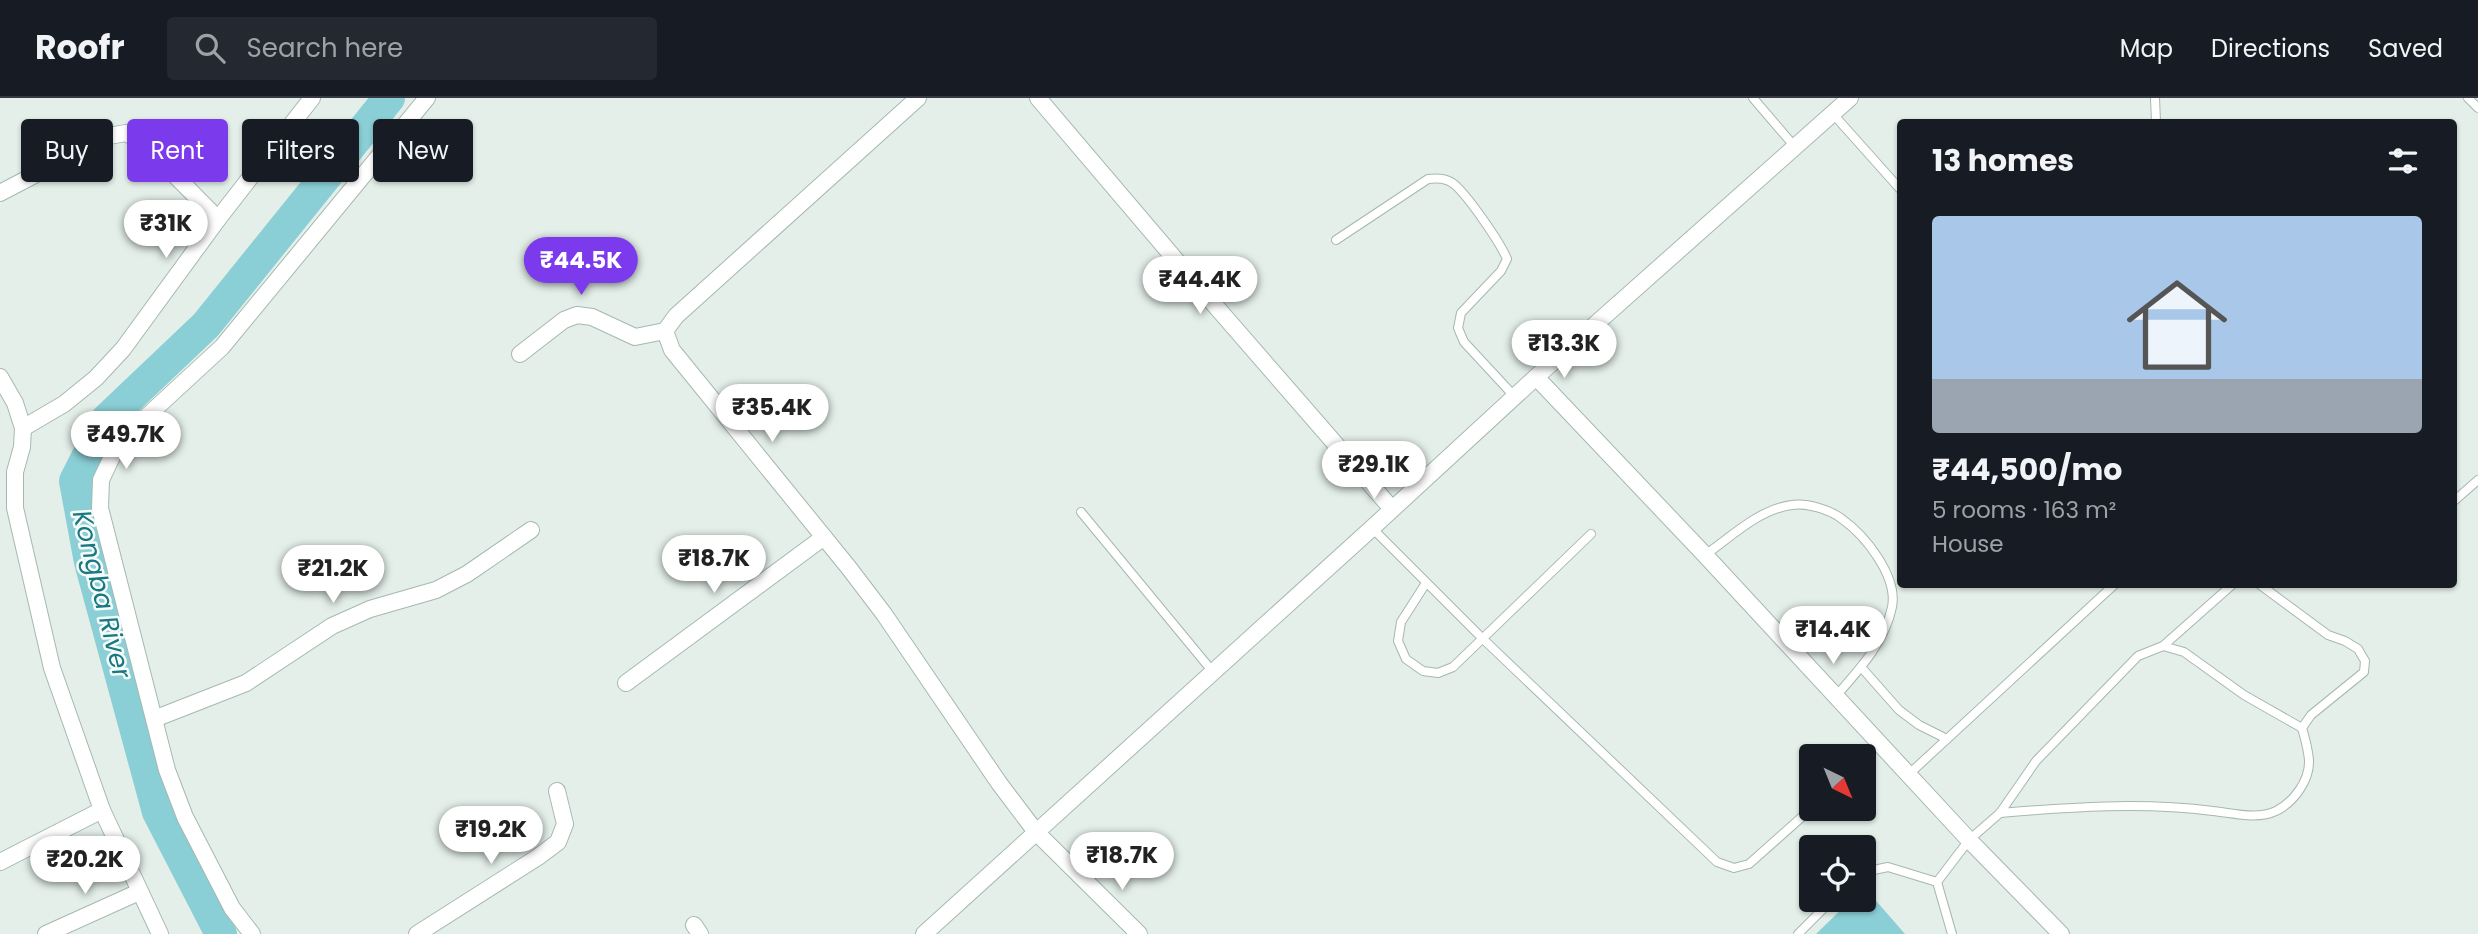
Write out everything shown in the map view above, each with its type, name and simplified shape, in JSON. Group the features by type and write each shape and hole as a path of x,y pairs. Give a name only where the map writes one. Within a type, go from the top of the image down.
{"street":[{"path":"23,428 64,404 96,378 123,349 218,219 313,98"},
{"path":"252,934 232,908 185,817 167,770 100,508 101,480 119,442 222,347 428,98"},
{"path":"520,354 564,320 578,315 592,317 635,337 665,331 676,316 918,98"},
{"path":"1038,98 1392,509"},
{"path":"924,934 1536,377 1850,98"},
{"path":"0,193 109,136 126,133 142,142 218,219"},
{"path":"665,331 672,350 884,614 999,783 1036,832 1139,934"},
{"path":"0,377 15,403 23,428 22,447 8,473 52,668 103,810 160,934"},
{"path":"1536,377 1705,555 1969,841 2061,934"},
{"path":"153,719 246,683 331,626 370,609 436,590 467,574 531,530"},
{"path":"626,683 824,537"},
{"path":"417,934 558,842 565,824 557,790"},
{"path":"0,862 103,810"},
{"path":"47,934 139,892"}],"lane":[{"path":"1753,98 1795,147"},
{"path":"2155,98 2156,119"},
{"path":"2468,98 2478,108"},
{"path":"1833,114 1897,186"},
{"path":"1336,240 1428,179 1441,177 1455,185 1501,243 1507,259 1501,271 1461,313 1458,328 1464,342 1515,397"},
{"path":"2457,499 2478,480"},
{"path":"1705,555 1765,512 1790,505 1809,505 1841,517 1871,546 1892,586 1893,605 1886,629 1861,667 1836,696"},
{"path":"1081,512 1213,672"},
{"path":"1372,528 1411,570 1717,862 1734,868 1749,864 1799,820"},
{"path":"1426,583 1401,622 1398,641 1406,659 1423,671 1438,673 1452,667 1591,534"},
{"path":"1908,775 2111,588"},
{"path":"1937,882 1969,841 2000,813 2036,761 2138,656 2163,646 2227,588"},
{"path":"2000,813 2135,805 2174,806 2252,815 2274,812 2288,803 2300,790 2309,762 2302,728 2311,715 2364,672 2365,661 2358,649 2328,635 2267,588"},
{"path":"2163,646 2184,652 2256,703 2302,728"},
{"path":"1861,667 1899,710 1919,725 1947,738"},
{"path":"1876,870 1888,867 1937,882"},
{"path":"1937,882 1952,934"},
{"path":"1798,934 1820,912"}],"water":[{"path":"1876,901 1905,934 1816,934 1839,912 1876,912"}],"waterway":[{"name":"Kongba River","path":"221,934 158,812 90,562 75,481 106,420 206,325 389,98"}]}
